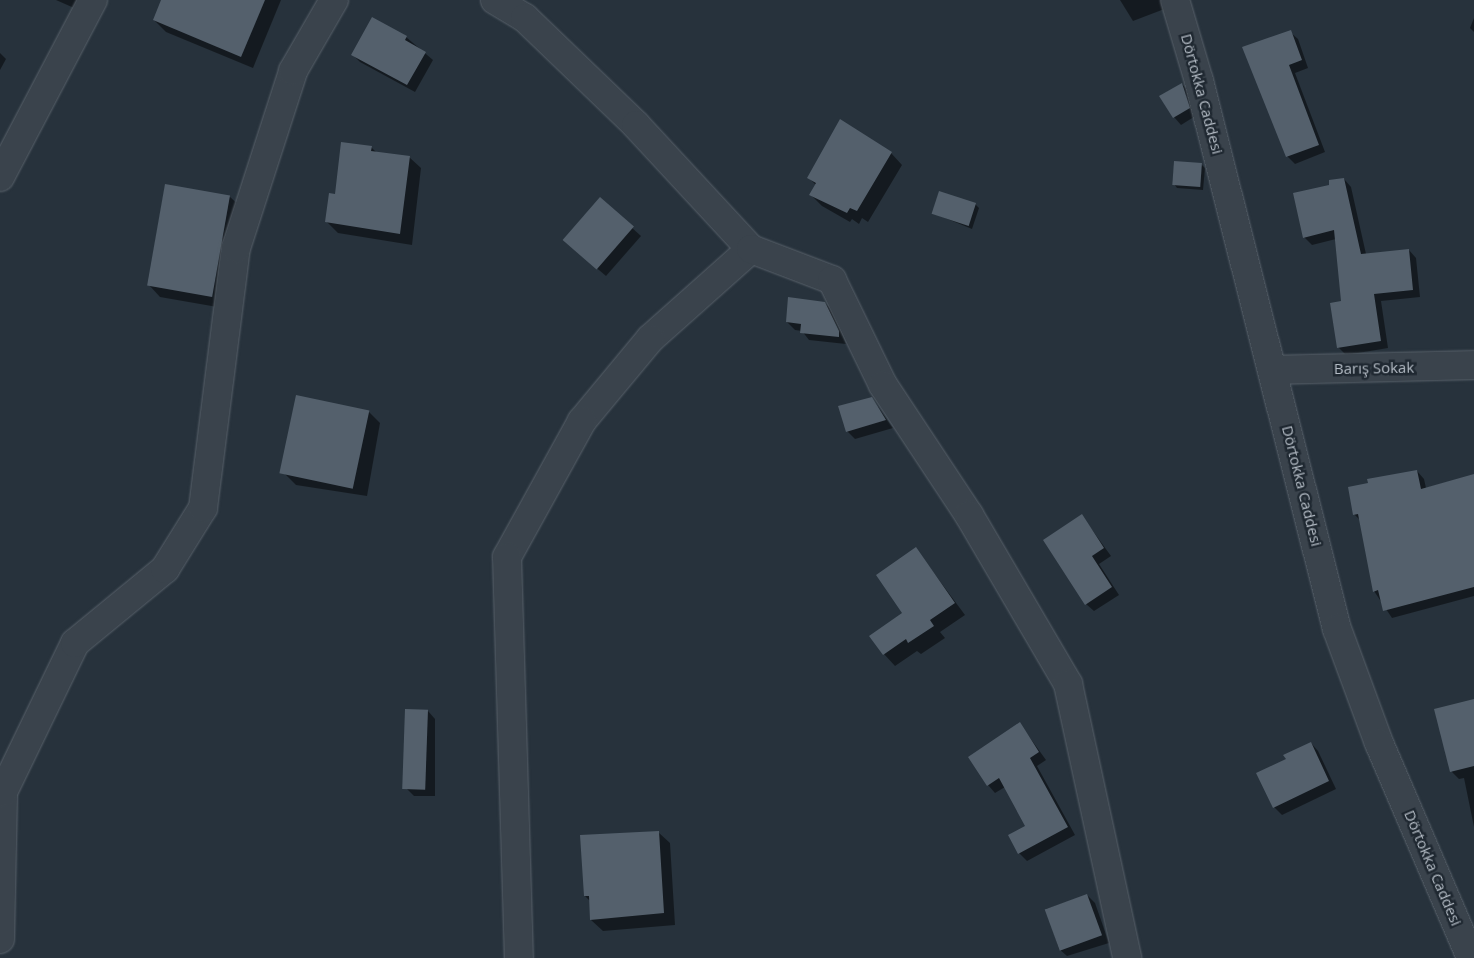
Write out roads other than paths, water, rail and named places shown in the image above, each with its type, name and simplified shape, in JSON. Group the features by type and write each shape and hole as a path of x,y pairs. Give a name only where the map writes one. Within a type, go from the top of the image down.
{"street":[{"path":"0,177 93,0"},
{"path":"0,939 3,792 75,643 165,569 203,508 236,248 293,71 334,0"},
{"path":"496,0 525,18 636,125 751,248 832,280 883,385 969,515 1068,684 1127,958"},
{"name":"Dörtokka Caddesi","path":"1176,0 1273,370 1337,629 1379,743 1471,958"},
{"path":"519,958 507,556 582,421 650,339 751,248"},
{"name":"Barış Sokak","path":"1273,370 1474,365"}]}
